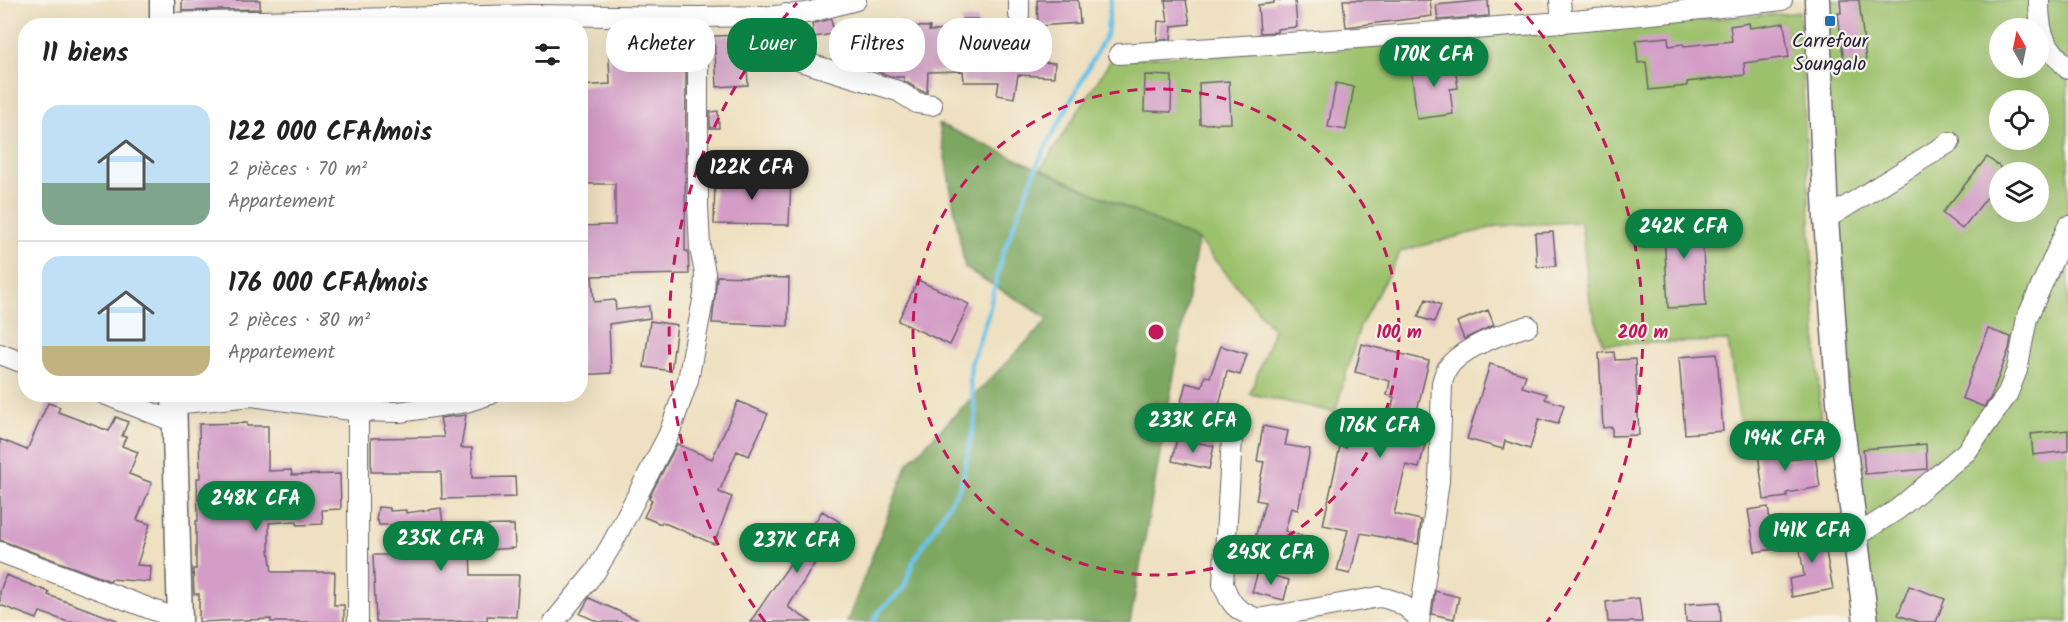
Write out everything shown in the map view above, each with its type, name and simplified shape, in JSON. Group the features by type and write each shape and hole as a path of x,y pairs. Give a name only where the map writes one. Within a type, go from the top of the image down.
{"street":[{"path":"588,19 786,15 807,13 856,0"},
{"path":"1560,0 1562,22"},
{"path":"1119,54 1562,22 1708,5 1782,0"},
{"path":"1817,0 1826,219 1839,401 1866,622"},
{"path":"2039,0 2039,24 2044,40 2068,69"},
{"path":"162,16 339,10 489,18"},
{"path":"786,15 795,53 800,61 898,92 917,103 932,105"},
{"path":"554,622 594,572 612,544 669,434 687,380 704,295 705,273 700,248 698,206 698,17"},
{"path":"1826,219 1950,142"},
{"path":"1856,536 1898,509 1966,451 2007,396 2017,370 2027,318 2068,226"},
{"path":"1419,620 1439,481 1442,383 1448,368 1463,355 1503,333 1528,326"},
{"path":"0,354 18,361"},
{"path":"147,402 174,407 207,402"},
{"path":"299,402 358,411 399,412 466,402"},
{"path":"0,552 180,621 174,407"},
{"path":"358,411 358,622"},
{"path":"1233,423 1223,584 1229,599 1239,612 1258,619 1379,597 1396,600 1408,607 1419,620"}],"green space":[{"path":"1813,0 2068,0 2068,622 1866,622"},
{"path":"1799,11 1821,429 1741,431 1728,341 1603,344 1590,301 1581,222 1498,226 1401,251 1360,326 1335,412 1250,394 1274,330 1198,240 1041,169 1111,60"},
{"path":"939,124 1198,240 1130,622 847,622 908,463 1049,319 965,268"}],"building":[{"path":"182,0 260,0 260,9 182,11"},
{"path":"1037,0 1078,0 1080,23 1052,25 1052,18 1038,18"},
{"path":"1165,0 1186,0 1190,24 1172,26 1171,39 1157,40 1158,21 1168,22"},
{"path":"1274,0 1295,0 1297,27 1260,33 1258,5 1274,3"},
{"path":"1343,0 1430,0 1432,16 1346,27"},
{"path":"1488,0 1489,16 1438,20 1436,5"},
{"path":"1840,0 1859,0 1866,60 1844,63 1838,13 1841,13"},
{"path":"829,20 829,35 817,37 817,23"},
{"path":"1749,23 1750,28 1784,23 1789,57 1744,63 1745,75 1687,82 1687,86 1649,90 1646,62 1638,63 1636,40 1668,37 1669,46 1732,41 1730,26"},
{"path":"925,27 930,27 929,31 937,31 937,72 928,72 927,92 904,81 904,77 893,77 878,72 925,72"},
{"path":"715,36 727,36 727,72 747,72 748,85 717,87"},
{"path":"1454,59 1458,88 1450,89 1453,114 1417,119 1411,68 1428,65 1428,62"},
{"path":"1052,63 1055,63 1054,77 1018,75 1014,98 997,95 999,82 964,82 963,72 1052,72"},
{"path":"610,72 686,72 685,251 688,251 689,274 592,276 594,302 615,300 616,310 649,306 650,318 609,324 611,373 588,374 588,226 615,225 615,184 588,184 588,85 610,84"},
{"path":"1145,75 1172,76 1171,112 1144,111"},
{"path":"1229,81 1231,123 1200,124 1199,83"},
{"path":"1336,83 1354,87 1346,130 1328,127"},
{"path":"718,111 719,128 710,128 710,112"},
{"path":"1987,157 1994,162 1989,162 1989,195 1962,229 1942,213"},
{"path":"715,176 791,178 789,225 714,224"},
{"path":"1701,212 1706,306 1668,308 1663,214"},
{"path":"1553,232 1556,266 1537,267 1535,233"},
{"path":"717,276 789,278 788,326 712,323"},
{"path":"918,280 969,304 950,345 898,321"},
{"path":"1426,299 1441,305 1434,322 1418,317"},
{"path":"1488,310 1494,325 1464,339 1457,322"},
{"path":"650,321 677,325 671,371 644,367"},
{"path":"1988,329 2011,337 2009,349 1991,397 1984,407 1962,398"},
{"path":"1362,344 1429,361 1415,419 1429,422 1429,430 1419,468 1406,465 1394,514 1421,520 1418,544 1361,533 1350,574 1337,571 1348,530 1323,525 1340,446 1346,448 1349,434 1385,442 1394,397 1387,395 1390,381 1355,372"},
{"path":"1221,346 1247,354 1240,375 1227,371 1218,411 1181,402 1186,383 1202,387 1205,376 1210,377"},
{"path":"1614,352 1615,360 1635,359 1639,435 1612,436 1612,427 1603,428 1599,353"},
{"path":"1717,354 1723,431 1685,434 1679,357"},
{"path":"1490,364 1526,375 1522,387 1547,394 1545,399 1564,405 1558,424 1539,419 1530,449 1505,441 1503,449 1467,439"},
{"path":"738,401 768,414 749,456 737,451 719,492 732,497 714,544 662,522 661,524 644,517 652,500 649,498 677,444 712,459"},
{"path":"48,403 60,407 58,412 109,431 116,417 128,422 122,436 126,437 122,446 138,452 129,474 152,483 137,520 150,524 137,565 151,566 150,582 111,579 110,581 0,540 0,439 27,450"},
{"path":"466,415 461,448 472,448 472,478 515,477 516,497 442,499 441,472 371,472 371,438 444,437 440,418"},
{"path":"247,423 247,426 268,426 268,471 291,470 292,475 340,474 341,509 322,510 323,524 297,525 297,521 269,523 269,550 272,572 335,572 334,605 344,605 344,622 271,622 271,619 199,622 199,594 194,594 193,569 196,569 197,478 200,478 199,424"},
{"path":"1263,426 1288,431 1285,445 1310,449 1298,510 1291,508 1285,531 1308,537 1302,557 1253,545 1265,502 1256,500 1264,462 1257,461"},
{"path":"2068,430 2068,451 2033,455 2031,434"},
{"path":"1177,438 1214,446 1209,469 1172,461"},
{"path":"1780,442 1782,461 1815,455 1820,487 1787,493 1787,497 1764,500 1757,445"},
{"path":"1926,444 1927,469 1865,474 1863,449"},
{"path":"378,507 390,508 390,511 406,510 406,513 441,508 445,526 514,525 515,548 470,551 471,575 519,575 516,617 487,616 487,620 444,622 376,622 373,555 407,555 406,525 379,525 376,520"},
{"path":"1768,507 1774,549 1755,552 1748,510"},
{"path":"822,511 840,522 788,607 811,622 750,622 805,542 803,541"},
{"path":"1821,526 1833,589 1792,597 1789,579 1804,576 1797,529"},
{"path":"1258,572 1289,580 1284,600 1252,592"},
{"path":"6,575 49,592 48,595 117,620 117,622 68,622 40,612 37,619 0,605 0,591"},
{"path":"1909,586 1945,599 1936,622 1918,622 1898,615"},
{"path":"1435,591 1459,597 1454,619 1432,614"},
{"path":"589,598 643,622 599,622 580,614"},
{"path":"1639,598 1642,622 1608,622 1606,602"},
{"path":"1720,602 1721,622 1686,622 1685,604"}],"waterway":[{"path":"873,622 881,609 904,589 913,562 961,485 976,415 970,382 971,364 988,315 1002,256 1040,158 1107,33 1111,0"}],"place":[{"name":"Carrefour Soungalo","path":"1830,21"}]}
